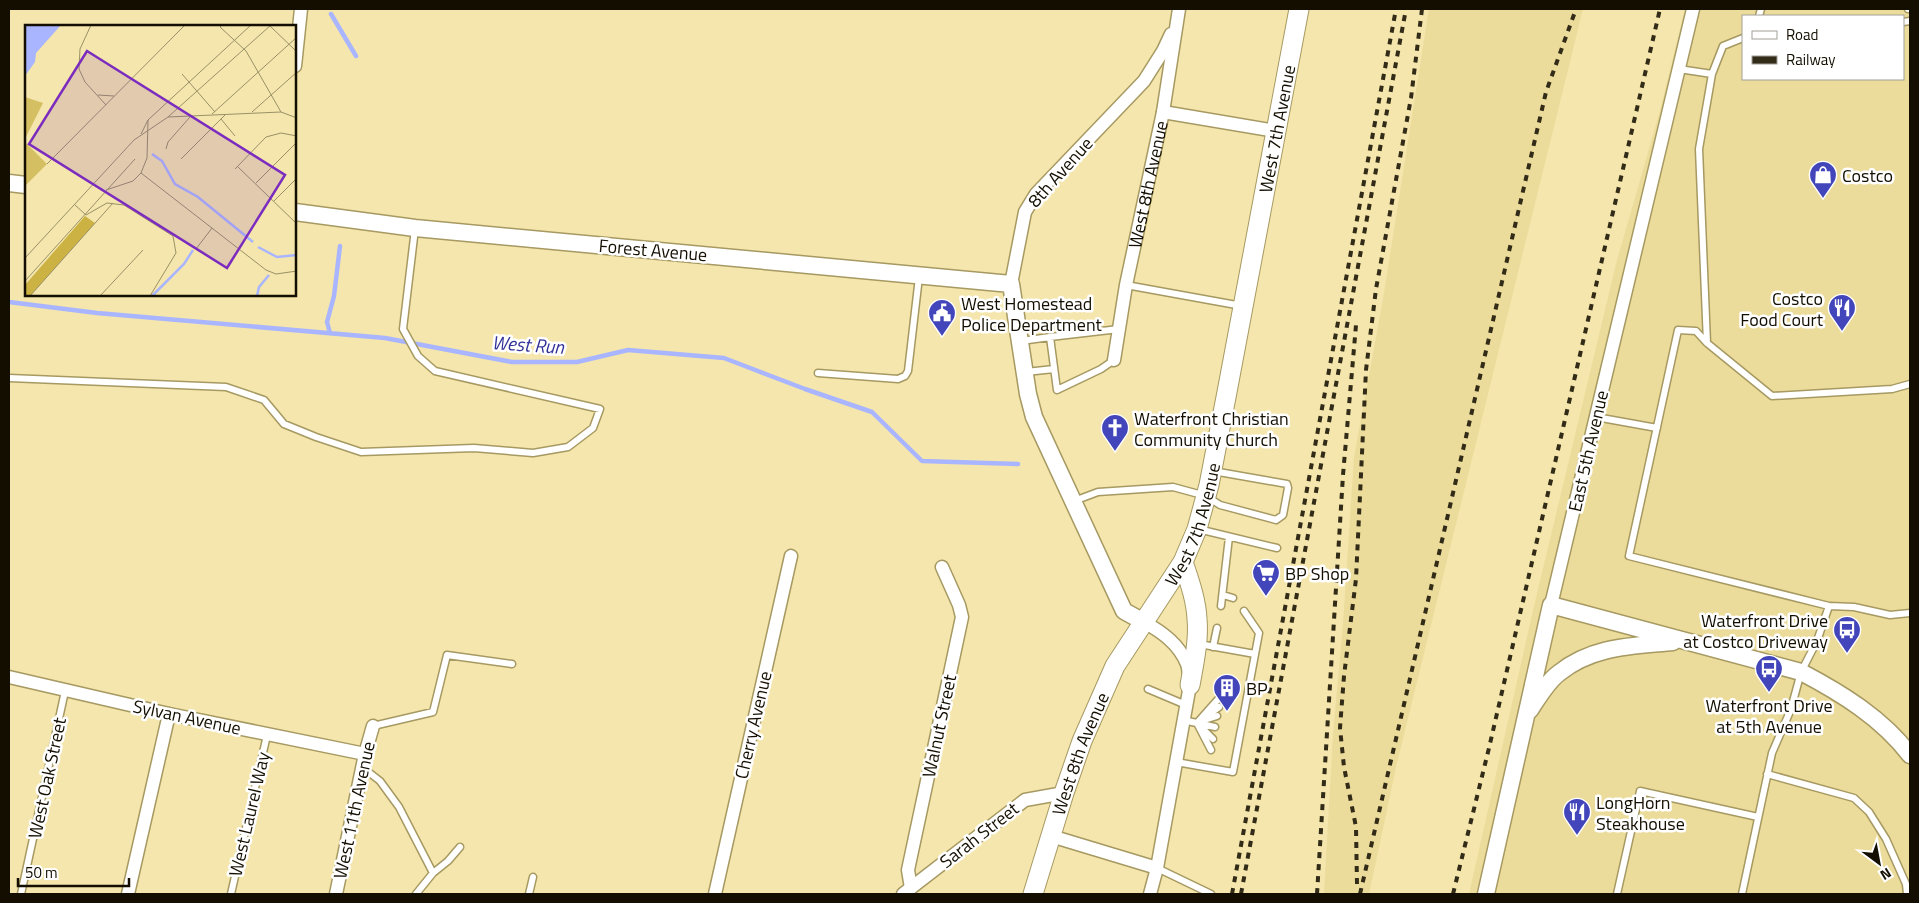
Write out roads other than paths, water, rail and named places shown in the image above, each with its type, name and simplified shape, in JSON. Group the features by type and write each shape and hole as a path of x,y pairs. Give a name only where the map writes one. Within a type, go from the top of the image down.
{"main road":[{"name":"West 7th Avenue","path":"1144,622 1183,562 1197,529 1206,496 1299,9"},
{"path":"1183,562 1193,592 1197,619 1204,645 1190,685"},
{"name":"West 8th Avenue","path":"1033,894 1082,741 1115,666 1144,622"}],"street":[{"path":"296,56 301,9"},
{"name":"East 5th Avenue","path":"1486,894 1551,605 1693,9"},
{"name":"West 8th Avenue","path":"1114,360 1126,285 1163,112 1179,12"},
{"name":"8th Avenue","path":"1144,622 1124,610 1034,417 1024,372 1011,284 1025,212 1036,194 1144,81 1163,51 1179,12"},
{"path":"1163,112 1276,131"},
{"path":"9,183 25,185"},
{"name":"Forest Avenue","path":"296,212 415,228 1011,284"},
{"name":"Cherry Avenue","path":"715,894 791,556"},
{"name":"Walnut Street","path":"908,892 908,870 962,617 959,605 942,567"},
{"path":"1551,605 1801,672 1831,688 1860,708 1899,740 1910,755"},
{"path":"1144,622 1162,632 1178,649 1188,665 1190,685 1157,868 1150,894"},
{"path":"1527,714 1557,674 1581,658 1603,650 1684,640"},
{"name":"Sylvan Avenue","path":"9,678 267,735 365,754"},
{"path":"128,894 169,714"},
{"name":"West 11th Avenue","path":"336,894 362,767 373,726"},
{"name":"Sarah Street","path":"908,892 1025,800 1064,793"},
{"path":"1051,836 1157,868"}],"lane":[{"path":"1707,343 1699,149 1712,74 1723,46 1742,38"},
{"path":"1679,68 1712,74"},
{"path":"9,378 226,387 264,400 284,424 361,452 474,448 533,453 568,447 593,428 600,409 436,370 418,356 403,329 415,228"},
{"path":"818,373 898,379 905,376 908,371 919,275"},
{"path":"1126,285 1243,306"},
{"path":"1020,341 1119,329"},
{"path":"1910,384 1892,389 1772,396 1707,343 1696,331 1678,330 1629,556 1829,606 1854,607 1890,615 1910,613"},
{"path":"1050,337 1057,390 1101,369 1114,360"},
{"path":"1024,372 1054,368"},
{"path":"1596,418 1657,428"},
{"path":"1073,501 1098,492 1173,487 1206,496 1220,505 1244,512 1276,520 1283,515 1288,488 1286,484 1212,471"},
{"path":"1197,529 1276,548"},
{"path":"1221,606 1229,537"},
{"path":"1223,595 1234,598"},
{"path":"1742,894 1772,753 1791,709 1801,672 1817,641 1829,606"},
{"path":"1176,762 1233,772 1259,633 1244,611"},
{"path":"1217,628 1204,645 1255,654"},
{"path":"373,726 433,712 447,655 512,664"},
{"path":"1148,689 1186,705"},
{"name":"West Oak Street","path":"21,894 65,691"},
{"path":"1197,722 1221,696"},
{"path":"1238,698 1246,699"},
{"path":"1197,722 1219,707"},
{"path":"1236,708 1244,710"},
{"path":"1197,722 1217,716"},
{"path":"1235,719 1242,720"},
{"path":"1183,720 1215,727"},
{"path":"1197,722 1213,739"},
{"path":"1197,722 1210,750"},
{"path":"1233,729 1240,730"},
{"name":"West Laurel Way","path":"231,894 267,735"},
{"path":"1230,742 1238,743"},
{"path":"1228,753 1236,754"},
{"path":"362,767 380,781 398,807 433,873"},
{"path":"1767,774 1854,798 1869,812 1886,839 1906,884 1907,894"},
{"path":"1617,894 1640,791 1758,817"},
{"path":"416,894 433,873 448,861 460,847"},
{"path":"1157,868 1211,894"},
{"path":"529,894 534,877"}],"waterway":[{"path":"331,14 356,56"},
{"path":"330,333 327,322 334,296 340,246"},
{"name":"West Run","path":"9,302 97,313 385,338 512,362 577,362 628,350 724,358 872,412 922,461 1018,464"}],"railway":[{"path":"1232,894 1396,9"},
{"path":"1241,894 1406,9"},
{"path":"1357,884 1356,827 1344,767 1340,728 1344,676 1356,579 1366,370 1376,289 1411,98 1422,9"},
{"path":"1360,894 1546,92 1576,9"},
{"path":"1453,894 1489,748 1660,9"},
{"path":"1317,894 1343,475 1356,325"}],"place":[{"name":"Costco","path":"1823,199"},
{"name":"Costco Food Court","path":"1842,332"},
{"name":"West Homestead Police Department","path":"942,337"},
{"name":"Waterfront Christian Community Church","path":"1115,452"},
{"name":"BP Shop","path":"1266,597"},
{"name":"Waterfront Drive at Costco Driveway","path":"1847,654"},
{"name":"Waterfront Drive at 5th Avenue","path":"1769,693"},
{"name":"BP","path":"1227,712"},
{"name":"LongHorn Steakhouse","path":"1577,836"}]}
